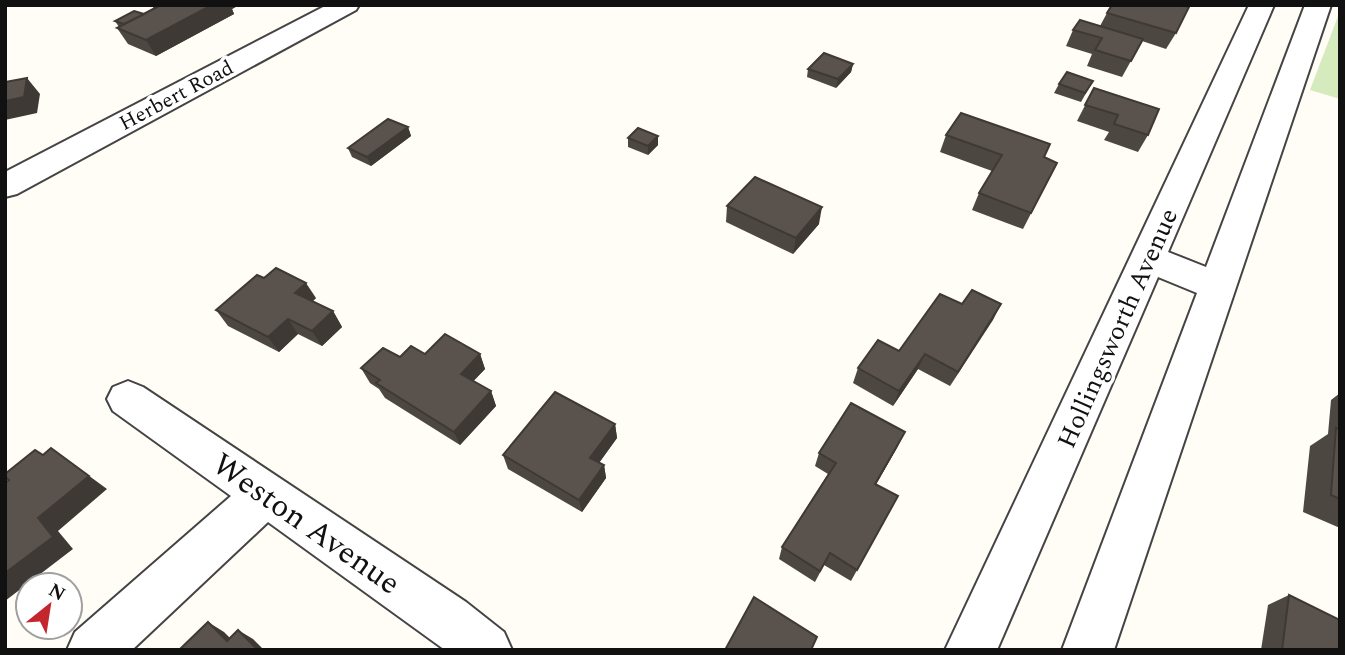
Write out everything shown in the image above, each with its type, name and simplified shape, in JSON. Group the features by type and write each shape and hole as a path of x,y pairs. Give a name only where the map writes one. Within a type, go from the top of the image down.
{"street":[{"name":"Herbert Road","path":"5,186 347,5"},
{"path":"1088,650 1312,21 1258,14"},
{"name":"Hollingsworth Avenue","path":"971,650 1258,14"},
{"path":"1148,258 1218,287"},
{"name":"Weston Avenue","path":"128,399 448,620 486,650"},
{"path":"93,650 265,495"}],"green space":[{"path":"1340,11 1340,99 1310,90"}],"building":[{"path":"152,5 212,5 146,40 117,28 157,7"},
{"path":"1112,5 1189,7 1176,33 1107,13"},
{"path":"134,11 144,14 124,24 115,21"},
{"path":"1080,20 1143,39 1131,61 1095,50 1102,38 1073,30"},
{"path":"824,53 853,64 838,79 808,69"},
{"path":"1067,72 1093,81 1085,93 1059,84"},
{"path":"27,78 24,97 5,101 5,82"},
{"path":"1094,88 1159,109 1148,135 1114,124 1118,115 1085,105"},
{"path":"961,113 1050,144 1044,157 1057,163 1031,213 979,193 1002,155 946,135"},
{"path":"388,119 408,127 367,157 348,148"},
{"path":"638,128 658,136 648,146 628,138"},
{"path":"755,177 822,207 796,238 727,206"},
{"path":"276,268 306,283 295,293 333,311 312,331 288,319 268,337 216,310 257,275 264,278"},
{"path":"972,290 1001,304 958,372 925,354 899,391 858,368 878,340 899,351 940,294 962,304"},
{"path":"445,334 480,354 461,374 491,391 454,432 376,383 380,380 361,368 383,348 400,357 411,346 425,354"},
{"path":"555,392 615,424 590,458 604,465 579,500 503,455"},
{"path":"851,403 905,432 875,484 898,496 857,570 830,553 820,571 782,547 836,463 819,453"},
{"path":"1336,428 1340,429 1340,499 1331,495"},
{"path":"51,448 89,476 38,518 53,537 5,573 5,483 9,480 5,474 35,450 43,455"},
{"path":"1289,595 1340,620 1340,650 1282,650"},
{"path":"754,597 817,637 811,650 725,650"},
{"path":"208,622 227,641 238,630 258,650 179,650"}]}
